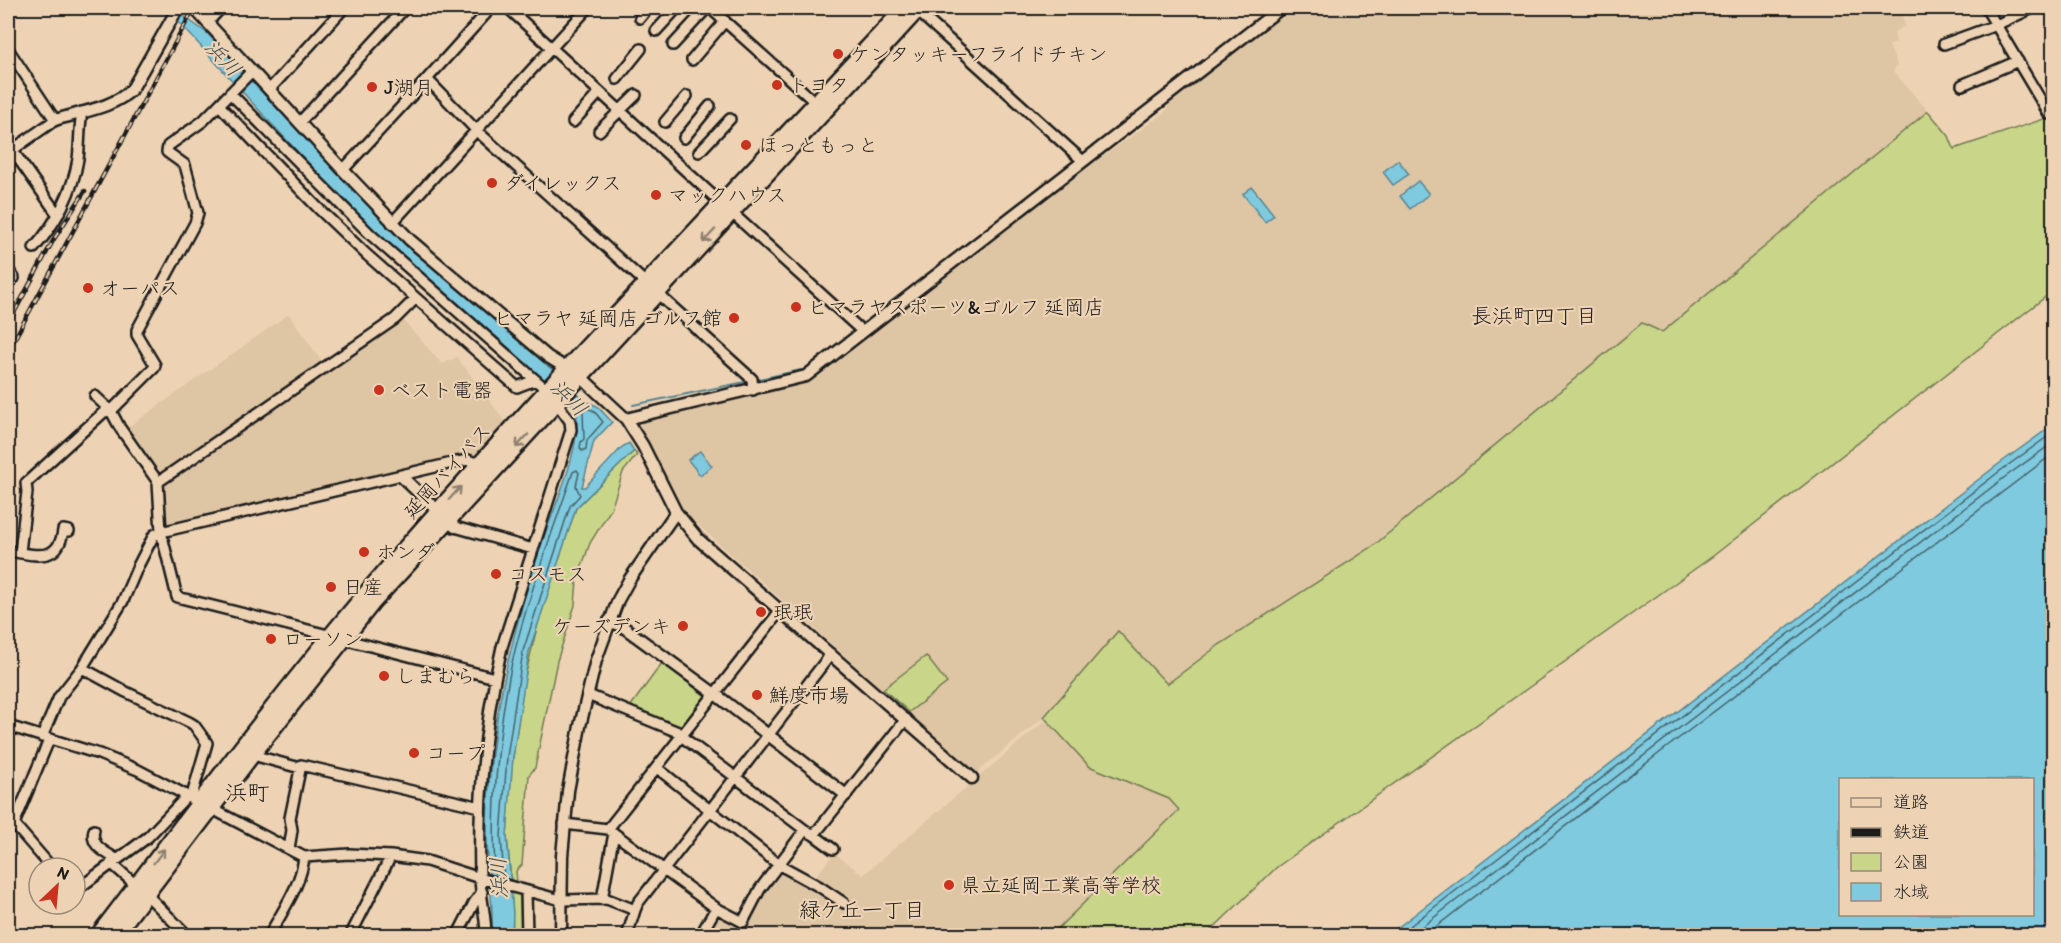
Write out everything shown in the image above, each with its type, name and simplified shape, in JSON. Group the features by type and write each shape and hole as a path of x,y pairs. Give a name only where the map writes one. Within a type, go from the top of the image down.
{"highway":[{"name":"延岡バイパス","path":"727,208 816,103 914,8"},
{"name":"延岡バイパス","path":"114,936 197,802 337,637 447,520 554,395 914,8"},
{"name":"延岡バイパス","path":"447,520 480,465 554,395"},
{"name":"延岡バイパス","path":"197,802 254,752 337,637"},
{"name":"延岡バイパス","path":"98,936 141,890"}],"street":[{"path":"58,215 9,149 55,120 114,102 127,94 178,8"},
{"path":"194,8 250,73 300,122 392,223 571,377 626,419 643,446 676,512 698,539 972,778"},
{"path":"208,22 220,8"},
{"path":"269,90 344,8"},
{"path":"300,122 343,77 369,44 405,8"},
{"path":"343,170 491,8"},
{"path":"508,8 863,332"},
{"path":"392,223 586,8"},
{"path":"640,18 648,8"},
{"path":"656,31 677,8"},
{"path":"674,45 708,8 816,103"},
{"path":"914,8 1083,161"},
{"path":"626,419 806,376 1281,8"},
{"path":"1986,8 2049,114 2054,112"},
{"path":"1944,44 1996,25 2033,8"},
{"path":"692,60 725,21"},
{"path":"8,49 55,120"},
{"path":"617,79 641,49"},
{"path":"1962,85 2018,61"},
{"path":"20,552 26,483 104,412 111,411 154,368 154,364 137,335 138,330 195,223 198,213 185,165 167,152 168,146 202,121 250,73"},
{"path":"427,79 477,131 752,379 753,390"},
{"path":"232,91 371,235 554,395 570,421 571,430 502,647 495,678 483,760 480,807 482,892 486,936"},
{"path":"573,122 600,92"},
{"path":"599,131 636,95"},
{"path":"665,122 687,96"},
{"path":"219,105 318,208 517,387 536,380"},
{"path":"684,138 710,105"},
{"path":"34,248 58,215 69,190 76,166 82,112"},
{"path":"699,152 729,119"},
{"path":"608,122 616,130"},
{"path":"8,270 14,278"},
{"path":"158,482 395,319 416,298"},
{"path":"95,396 111,411 120,428 158,482 160,532 177,597 495,678"},
{"path":"40,856 11,827 46,738 59,697 82,668 123,601 154,535 468,460 480,465"},
{"path":"401,476 447,520 533,549"},
{"path":"561,936 564,824 572,763 596,660 618,600 629,580 676,512"},
{"path":"8,551 46,556 54,552 58,546 63,530 69,531"},
{"path":"602,899 611,831 657,768 780,611"},
{"path":"609,621 622,626 846,795"},
{"path":"627,936 638,903 831,654"},
{"path":"82,668 194,725 207,743 197,802 87,882"},
{"path":"588,695 683,735 685,739 736,778 833,849"},
{"path":"564,824 611,831 716,908 743,922 760,889 778,864 846,795 906,719"},
{"path":"8,726 99,754 138,770 304,856 391,856 427,861 482,879 561,900 607,899 635,910"},
{"path":"254,752 260,757 300,768"},
{"path":"289,849 292,830 290,818 301,765 480,807"},
{"path":"657,768 778,864 844,903"},
{"path":"94,830 92,838 95,844 188,936"},
{"path":"268,936 295,888 304,856"},
{"path":"350,936 391,856"},
{"path":"522,890 527,936"},
{"path":"456,936 482,892"},
{"path":"700,936 716,908"}],"shaded area":[{"path":"1290,8 1923,8 1902,14 1905,26 1894,32 1896,42 1889,46 1897,65 1893,71 1928,111 1661,333 1642,323 1372,547 1219,645 1167,684 1118,631 1044,717 976,773 698,525 695,527 681,509 640,427 643,418 806,381 1032,207 1164,113 1170,104"},
{"path":"289,314 324,365 159,478 124,430"},
{"path":"402,319 442,364 457,357 507,424 482,455 163,528 161,483"},
{"path":"1048,718 1089,766 1169,799 1180,811 1051,935 705,936 717,915 746,928 762,896 780,869 809,885 834,853 863,875"}],"green space":[{"path":"1928,111 1949,136 1954,149 2053,116 2053,291 1713,556 1277,867 1206,935 1051,935 1179,810 1169,799 1089,766 1044,717 1118,631 1167,684 1219,645 1372,547 1642,323 1662,332"},
{"path":"634,451 637,455 623,472 611,509 590,543 577,580 575,605 557,661 535,768 529,775 522,865 516,871 517,882 511,880 507,836 511,772 523,685 540,615 576,508"},
{"path":"926,656 947,683 909,712 883,689"},
{"path":"662,663 708,698 684,728 630,707"},
{"path":"511,891 523,898 524,935 513,935"}],"water":[{"name":"浜川","path":"166,8 172,8 207,33 406,245 545,363 585,401 597,406 612,422 594,441 582,487 585,487 622,447 629,443 634,451 576,508 529,652 513,757 507,836 513,914 512,935 492,935 487,836 491,762 502,689 519,617 571,458 577,423 576,407 380,240"},
{"path":"1398,160 1409,174 1393,185 1383,172"},
{"path":"1418,181 1429,194 1410,209 1400,196"},
{"path":"1252,187 1274,215 1265,222 1243,194"},
{"path":"2053,425 2053,935 1388,935 1996,466"},
{"path":"700,451 712,466 700,475 688,460"}],"waterway":[{"path":"814,362 848,336"},
{"path":"759,379 801,370"},
{"path":"633,405 745,382"}],"railway":[{"path":"8,351 194,8"},
{"path":"8,324 54,239 85,191"}],"place":[{"name":"ケンタッキーフライドチキン","path":"838,54"},
{"name":"トヨタ","path":"777,85"},
{"name":"J湖月","path":"372,87"},
{"name":"ほっともっと","path":"746,145"},
{"name":"ダイレックス","path":"492,183"},
{"name":"マックハウス","path":"656,195"},
{"name":"オーパス","path":"88,288"},
{"name":"ヒマラヤスポーツ&ゴルフ 延岡店","path":"796,307"},
{"name":"ヒマラヤ 延岡店 ゴルフ館","path":"734,318"},
{"name":"ベスト電器","path":"379,390"},
{"name":"ホンダ","path":"364,552"},
{"name":"コスモス","path":"496,574"},
{"name":"日産","path":"331,587"},
{"name":"珉珉","path":"761,612"},
{"name":"ケーズデンキ","path":"683,626"},
{"name":"ローソン","path":"271,639"},
{"name":"しまむら","path":"384,676"},
{"name":"鮮度市場","path":"757,695"},
{"name":"コープ","path":"414,753"},
{"name":"県立延岡工業高等学校","path":"949,885"}],"district":[{"name":"長浜町四丁目","path":"1534,316"},
{"name":"浜町","path":"247,792"},
{"name":"緑ケ丘一丁目","path":"862,910"}]}
